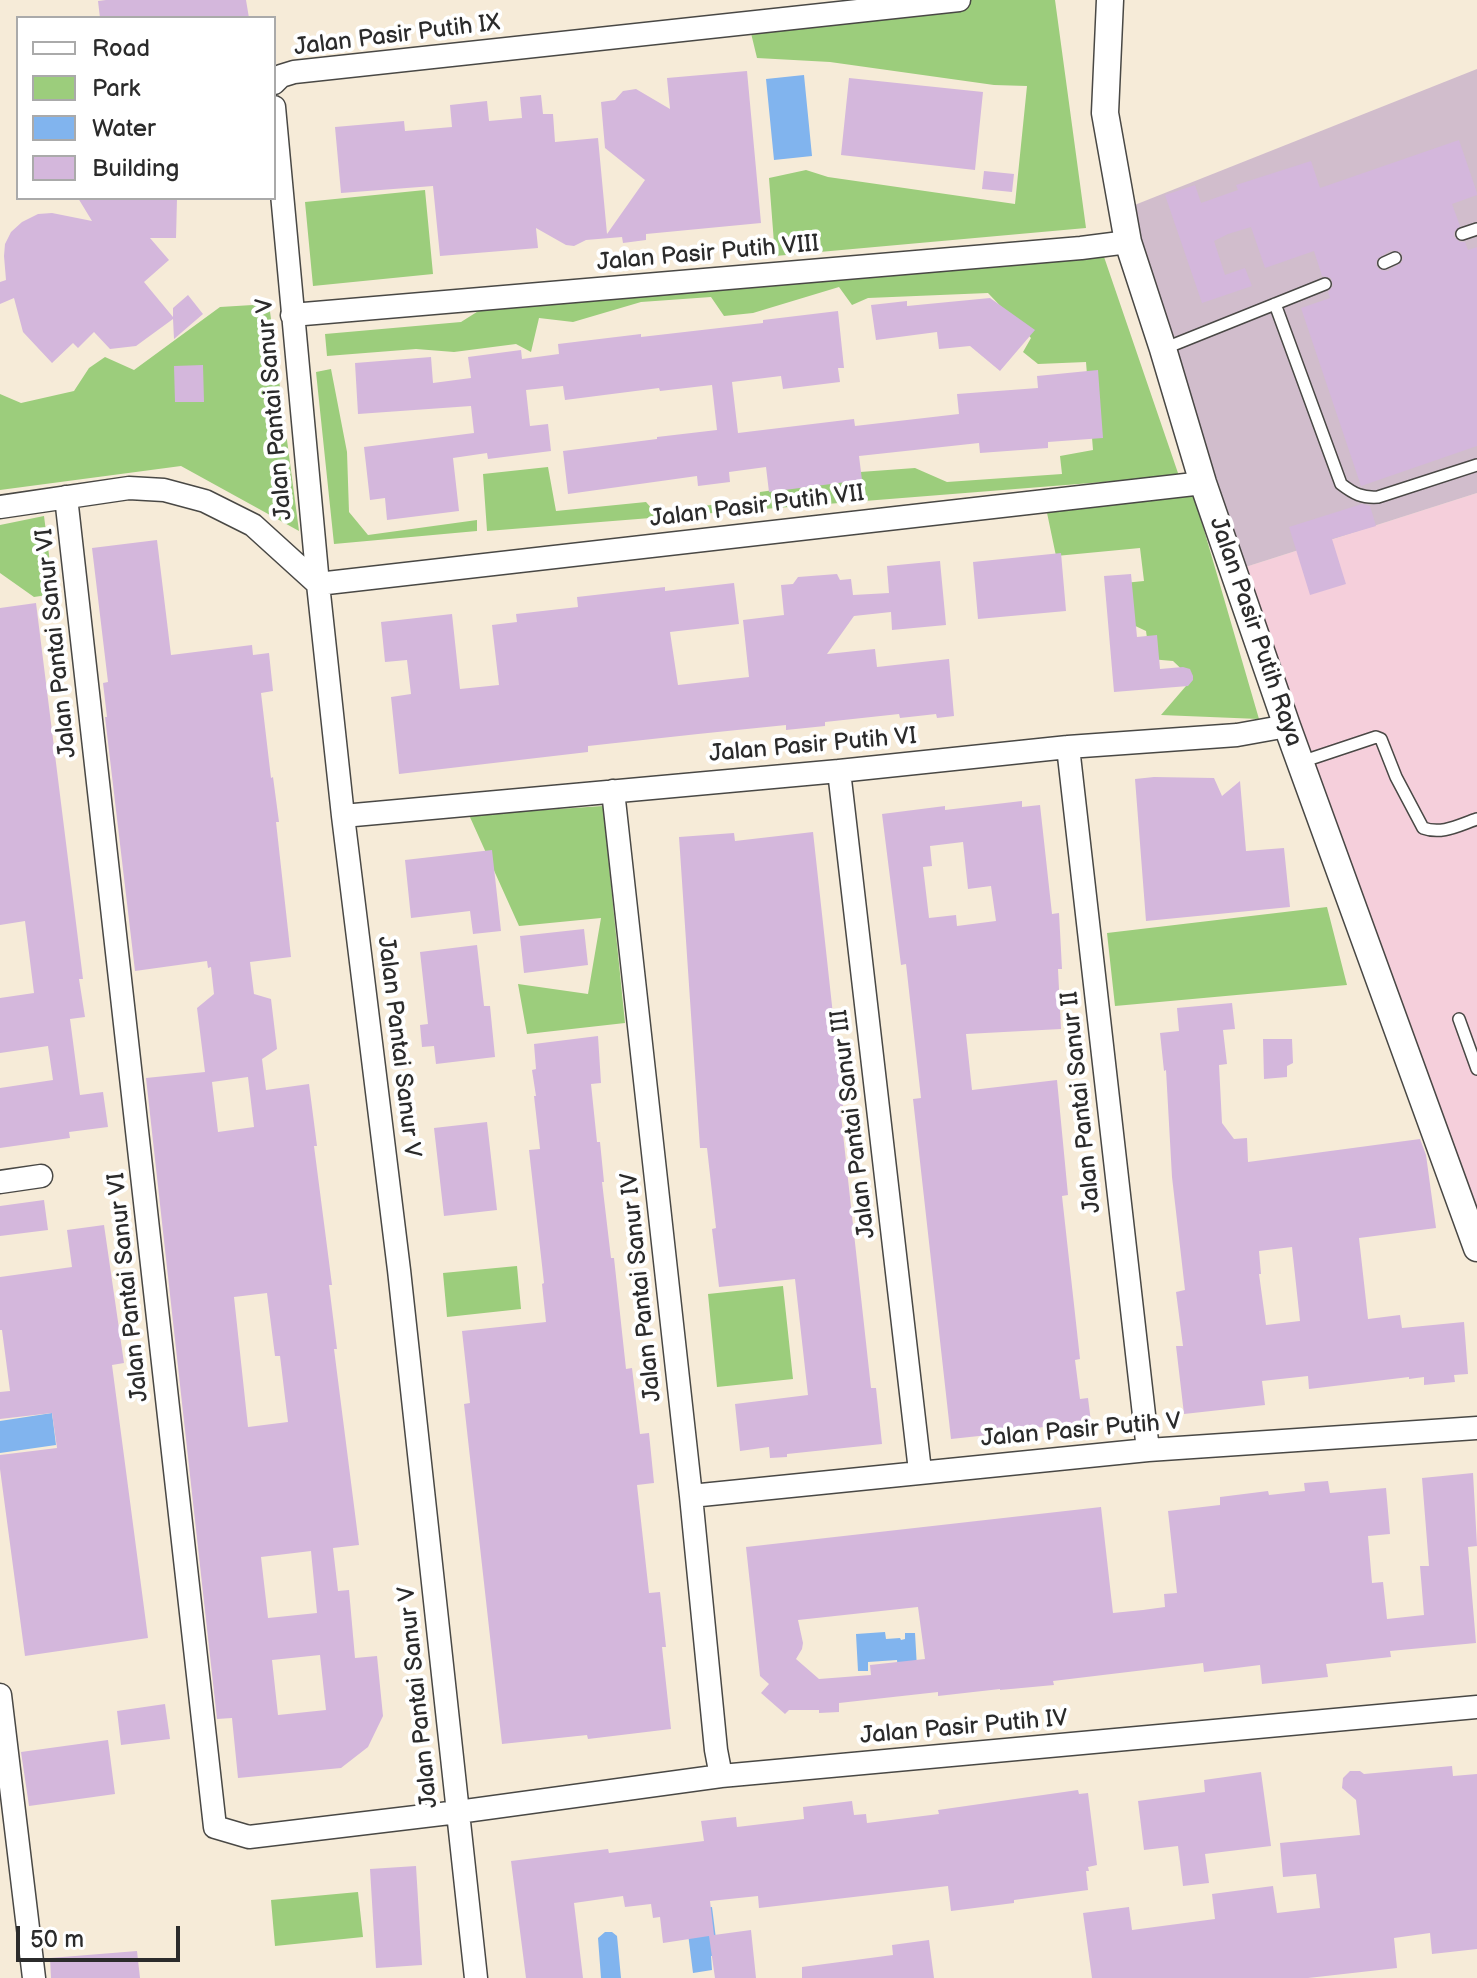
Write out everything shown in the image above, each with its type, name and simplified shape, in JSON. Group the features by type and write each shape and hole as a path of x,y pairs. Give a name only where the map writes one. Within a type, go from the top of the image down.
{"street":[{"name":"Jalan Pasir Putih IX","path":"276,81 294,72 959,0"},
{"name":"Jalan Pasir Putih Raya","path":"1110,0 1105,113 1128,242 1203,483 1287,726 1477,1248"},
{"name":"Jalan Pantai Sanur V","path":"276,126 318,584 343,816 401,1285 476,1978"},
{"name":"Jalan Pasir Putih VIII","path":"292,315 1128,242"},
{"name":"Jalan Pasir Putih VII","path":"318,584 1203,483"},
{"path":"0,507 129,488 164,490 205,501 253,525 318,584"},
{"name":"Jalan Pantai Sanur VI","path":"66,497 215,1827 249,1837 458,1812"},
{"name":"Jalan Pasir Putih VI","path":"343,816 1068,747 1237,735 1287,726"},
{"name":"Jalan Pantai Sanur II","path":"1068,747 1148,1450"},
{"name":"Jalan Pantai Sanur III","path":"839,771 920,1471"},
{"name":"Jalan Pantai Sanur IV","path":"613,791 721,1776"},
{"path":"0,1182 41,1176"},
{"name":"Jalan Pasir Putih V","path":"691,1496 1148,1450 1477,1428"},
{"path":"0,1695 34,1978"},
{"name":"Jalan Pasir Putih IV","path":"458,1812 721,1776 1477,1707"}],"lane":[{"path":"1462,234 1477,229"},
{"path":"1163,349 1325,284"},
{"path":"1275,304 1341,484 1363,498 1378,497 1477,465"},
{"path":"1301,762 1376,737 1381,739 1396,777 1423,828 1433,832 1444,831 1477,819"},
{"path":"1459,1019 1477,1069"}],"shaded area":[{"path":"1477,69 1477,493 1233,571 1122,210"},
{"path":"1477,493 1477,1248 1233,571"}],"green space":[{"path":"937,0 1055,0 1086,228 775,256 769,178 806,170 828,177 1015,204 1027,86 994,85 830,62 757,58 750,29"},
{"path":"425,190 433,274 313,286 305,202"},
{"path":"1102,251 1179,476 487,531 483,474 548,467 556,511 646,502 653,510 759,501 760,492 845,480 860,472 915,468 947,482 1062,474 1060,456 1093,450 1086,362 1038,364 1023,352 1031,338 988,293 868,298 852,305 839,287 753,313 724,316 711,297 641,302 573,322 539,318 531,352 516,344 454,352 416,349 327,356 325,334 461,322 480,310"},
{"path":"269,304 299,531 181,466 0,490 0,394 21,403 74,391 89,368 105,357 134,370 220,307"},
{"path":"331,369 347,452 349,512 368,535 477,520 477,531 334,544 316,372"},
{"path":"1193,492 1259,719 1161,715 1192,679 1173,661 1150,659 1146,631 1129,623 1124,583 1144,581 1140,548 1056,556 1046,508"},
{"path":"44,516 54,594 34,597 0,573 0,525"},
{"path":"603,806 625,1023 527,1034 518,984 588,994 601,918 519,926 469,815"},
{"path":"1327,907 1347,985 1115,1006 1107,933"},
{"path":"517,1266 521,1309 447,1317 443,1273"},
{"path":"783,1286 793,1379 717,1387 708,1294"},
{"path":"358,1892 363,1937 275,1946 271,1900"}],"water":[{"path":"804,75 812,156 774,160 766,79"},
{"path":"52,1413 56,1445 0,1453 0,1421"},
{"path":"885,1632 886,1639 901,1640 905,1639 905,1633 915,1633 917,1668 898,1669 897,1660 868,1662 868,1671 858,1671 856,1634"},
{"path":"712,1907 718,1955 711,1956 712,1970 693,1973 685,1910"},
{"path":"605,1932 617,1936 621,1978 601,1978 598,1938"}],"building":[{"path":"246,0 249,16 100,16 98,1"},
{"path":"747,71 761,223 646,234 646,240 623,243 622,237 586,240 574,246 566,245 536,228 538,248 440,256 433,186 341,193 335,127 404,121 405,131 452,127 450,105 487,101 489,121 522,118 520,97 541,95 543,114 553,114 555,142 598,138 607,234 645,180 605,148 601,102 615,100 623,91 636,89 670,109 667,78"},
{"path":"849,78 983,92 975,170 841,155"},
{"path":"1459,140 1477,193 1452,204 1460,226 1454,237 1465,242 1468,250 1477,247 1477,446 1361,486 1301,308 1330,298 1328,292 1333,286 1331,278 1322,276 1314,251 1265,268 1251,227 1228,234 1214,241 1225,275 1245,268 1252,286 1202,303 1165,195 1195,185 1201,203 1238,190 1236,185 1311,161 1320,188","holes":["1391,250 1401,252 1402,262 1388,271 1376,266 1377,259"]},
{"path":"984,171 1014,174 1012,192 982,189"},
{"path":"79,200 177,200 176,238 150,238 169,260 144,282 173,317 173,308 188,295 203,314 174,339 173,319 136,346 110,349 94,332 78,348 73,343 52,363 23,332 14,298 0,304 0,282 6,280 5,244 11,232 22,222 38,214 52,213 92,221"},
{"path":"990,298 1035,330 1000,371 970,346 939,349 937,332 876,340 871,305 907,301 907,306"},
{"path":"838,311 844,368 838,368 840,382 783,389 781,376 732,382 738,433 854,419 855,426 959,414 957,394 1038,388 1037,376 1098,370 1103,438 1048,442 1048,448 980,453 979,443 859,456 862,480 769,492 766,467 729,472 730,482 698,486 697,476 568,494 563,451 717,430 712,385 565,400 563,386 526,390 530,426 548,424 551,451 488,459 487,453 453,458 459,511 387,520 385,498 370,500 364,447 474,433 471,406 358,414 355,363 431,357 433,383 471,378 468,357 521,350 522,359 559,354 558,344 763,323 763,320"},
{"path":"203,365 204,402 175,402 174,366"},
{"path":"1362,504 1370,506 1376,526 1332,539 1346,584 1310,595 1289,527"},
{"path":"157,540 171,655 252,645 253,655 269,653 273,691 261,693 279,822 276,822 291,957 250,962 254,994 271,999 277,1049 262,1059 266,1090 309,1084 332,1285 329,1285 337,1349 334,1349 359,1545 333,1548 338,1591 349,1590 355,1658 377,1656 383,1716 368,1747 341,1768 238,1778 232,1718 217,1719 146,1078 205,1072 197,1008 214,994 211,967 208,968 207,961 135,971 105,717 103,683 108,682 92,548","holes":["248,1077 254,1127 218,1132 212,1082","267,1293 275,1356 280,1356 288,1422 248,1427 234,1297","311,1551 317,1613 268,1618 261,1557","320,1655 326,1710 278,1715 272,1660"]},
{"path":"1061,553 1066,611 978,619 973,562"},
{"path":"940,561 946,625 892,630 891,612 854,616 827,654 875,649 877,667 949,659 954,716 937,718 936,714 900,718 899,714 825,722 825,726 786,730 786,725 698,734 588,746 588,752 399,774 391,697 411,694 407,660 385,662 381,622 452,614 460,689 499,685 492,625 517,622 516,614 578,607 577,597 734,583 739,624 670,632 678,685 749,677 743,620 784,615 781,585 793,584 798,577 837,574 840,580 851,579 853,595 889,593 887,566"},
{"path":"1131,574 1137,637 1157,635 1160,669 1190,669 1193,680 1188,686 1114,692 1104,576"},
{"path":"36,603 83,979 79,979 85,1017 70,1019 80,1095 103,1092 108,1127 69,1132 70,1138 0,1148 0,1088 53,1080 48,1046 0,1053 0,998 34,993 25,921 0,925 0,608"},
{"path":"1214,778 1222,796 1240,781 1246,851 1284,848 1290,907 1146,921 1135,779"},
{"path":"1022,801 1022,807 1040,805 1052,914 1059,913 1061,1029 966,1034 972,1090 1057,1080 1068,1195 1062,1196 1080,1359 1075,1360 1080,1399 1088,1398 1091,1422 951,1439 913,1099 921,1098 906,964 901,965 882,814 945,806 945,810","holes":["963,842 968,889 991,886 996,921 957,926 956,915 929,918 923,867 932,866 930,846"]},
{"path":"813,832 871,1388 876,1388 882,1444 770,1458 769,1447 740,1451 735,1404 808,1395 795,1279 719,1287 707,1148 700,1148 679,837 734,833 735,841"},
{"path":"492,850 501,931 473,934 470,911 411,918 405,860"},
{"path":"584,929 588,965 524,973 520,936"},
{"path":"477,945 484,1006 490,1006 495,1057 436,1064 434,1046 422,1047 420,1025 428,1024 420,952"},
{"path":"1232,1003 1235,1029 1223,1030 1227,1064 1219,1065 1222,1123 1234,1139 1247,1138 1248,1162 1420,1139 1426,1155 1436,1228 1359,1238 1368,1319 1400,1315 1402,1328 1464,1322 1468,1374 1454,1375 1455,1382 1424,1385 1424,1377 1409,1377 1309,1389 1308,1376 1262,1381 1265,1405 1184,1414 1176,1346 1183,1346 1176,1292 1185,1290 1160,1033 1179,1031 1177,1008","holes":["1292,1247 1300,1321 1266,1325 1259,1251"]},
{"path":"598,1036 601,1083 591,1084 597,1142 600,1142 602,1182 626,1369 632,1368 640,1434 649,1433 654,1483 637,1485 649,1593 660,1592 666,1647 662,1647 671,1729 588,1739 587,1735 502,1744 464,1404 470,1403 462,1331 546,1322 529,1150 540,1149 532,1070 536,1069 534,1044"},
{"path":"1263,1039 1292,1039 1293,1063 1287,1066 1287,1077 1264,1079"},
{"path":"487,1122 497,1210 444,1216 434,1128"},
{"path":"44,1200 48,1230 0,1236 0,1206"},
{"path":"104,1225 124,1363 112,1365 148,1638 25,1656 0,1455 57,1448 52,1413 0,1419 0,1392 10,1391 0,1330 0,1277 72,1267 67,1230"},
{"path":"1473,1473 1477,1546 1468,1547 1476,1643 1390,1651 1391,1657 1326,1664 1328,1677 1262,1684 1260,1665 1204,1672 1203,1663 1053,1681 1054,1685 938,1696 938,1692 839,1703 839,1712 789,1710 785,1714 761,1693 769,1684 760,1676 746,1547 1101,1507 1113,1613 1143,1610 1165,1607 1164,1594 1177,1593 1168,1511 1220,1505 1220,1497 1268,1491 1269,1495 1305,1491 1304,1483 1328,1481 1330,1493 1386,1488 1390,1534 1368,1536 1372,1583 1383,1582 1387,1619 1424,1615 1420,1566 1429,1566 1422,1478","holes":["918,1607 925,1659 870,1665 871,1675 819,1679 796,1659 803,1643 798,1620"]},
{"path":"165,1704 170,1739 121,1745 117,1711"},
{"path":"108,1740 115,1794 29,1806 21,1752"},
{"path":"1452,1766 1453,1776 1477,1774 1477,1949 1432,1954 1430,1933 1394,1938 1397,1968 1308,1978 1092,1978 1083,1913 1129,1907 1132,1930 1215,1919 1212,1894 1273,1886 1277,1913 1320,1908 1316,1874 1283,1877 1280,1843 1360,1835 1356,1800 1342,1788 1343,1778 1350,1771 1364,1774"},
{"path":"1261,1772 1271,1846 1205,1854 1209,1883 1183,1886 1178,1846 1144,1850 1138,1801 1205,1792 1204,1780"},
{"path":"1078,1790 1079,1794 1088,1793 1097,1865 1088,1867 1089,1871 1086,1871 1088,1890 951,1911 948,1886 759,1908 758,1896 710,1901 714,1935 751,1930 756,1978 715,1978 709,1936 663,1943 660,1917 653,1918 651,1904 625,1907 623,1896 574,1903 583,1978 526,1978 511,1861 704,1841 701,1821 736,1817 737,1827 804,1819 803,1807 852,1801 854,1815 866,1814 867,1823"},
{"path":"416,1866 422,1965 376,1968 370,1869"},
{"path":"929,1940 934,1978 802,1978 802,1967 893,1955 892,1945"},
{"path":"137,1951 140,1978 51,1978 50,1958"}]}
